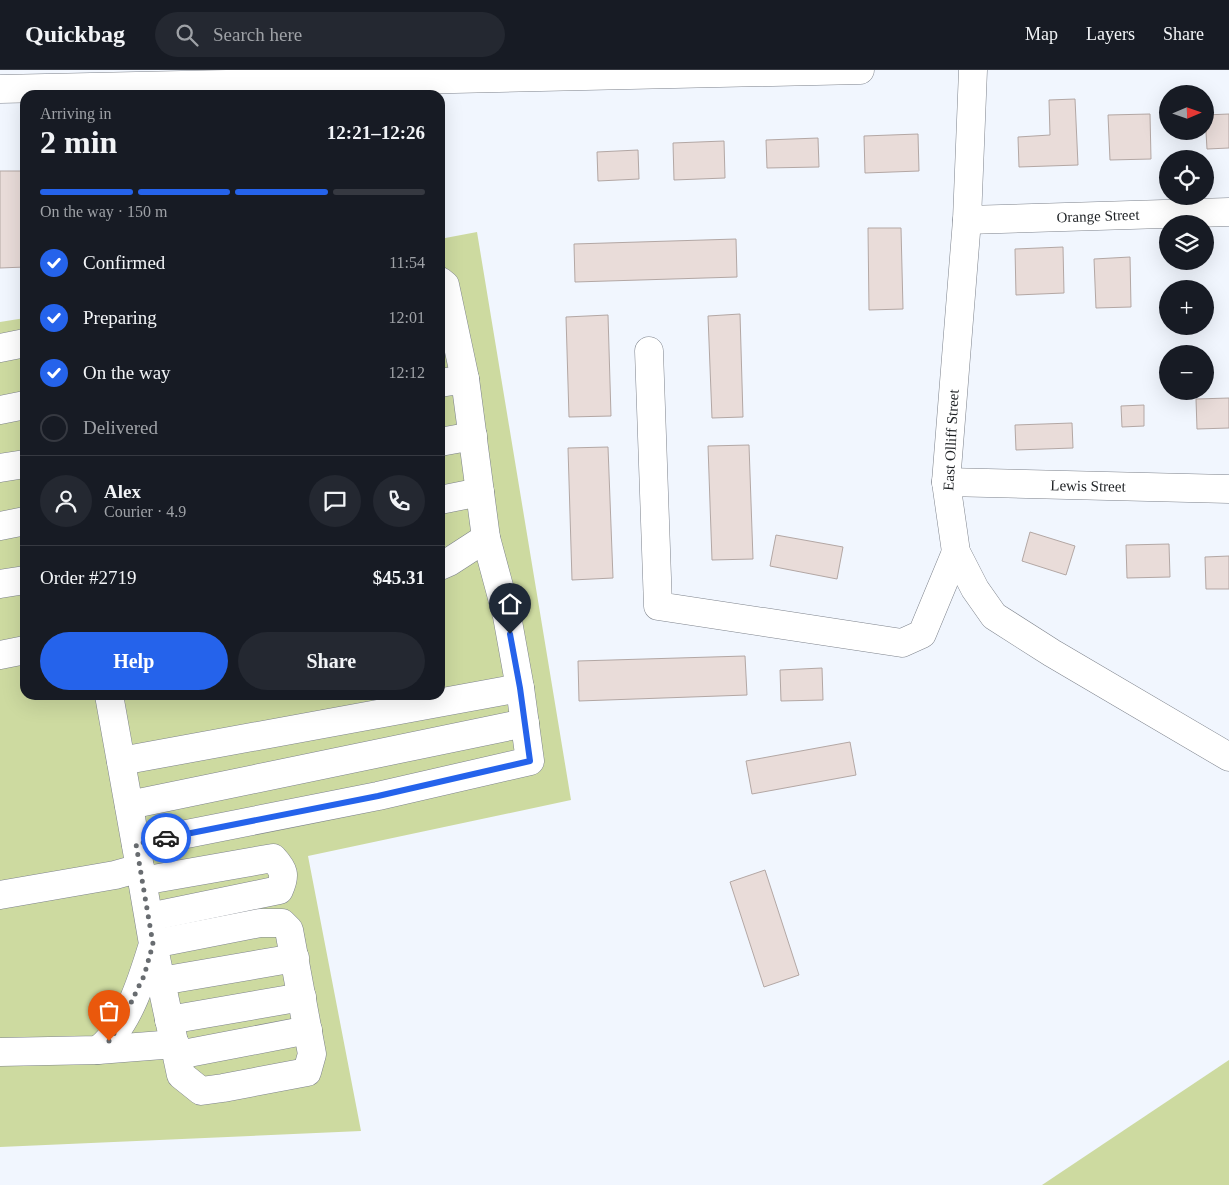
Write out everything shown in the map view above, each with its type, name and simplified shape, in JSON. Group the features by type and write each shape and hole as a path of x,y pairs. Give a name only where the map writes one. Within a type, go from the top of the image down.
{"street":[{"path":"0,89 230,77 860,70"},
{"name":"East Olliff Street","path":"973,70 967,220 946,482 956,552 975,589 994,616 1052,654 1229,757"},
{"name":"Orange Street","path":"967,220 1229,212"},
{"path":"0,895 115,874 140,864 378,796 530,761 520,688 507,616 486,538 473,436 453,381 445,285"},
{"path":"0,348 20,344"},
{"path":"649,351 658,606 902,643 922,634 956,552"},
{"path":"0,410 20,406"},
{"path":"445,441 473,436"},
{"path":"0,468 20,465"},
{"name":"Lewis Street","path":"946,482 1229,489"},
{"path":"445,499 480,492"},
{"path":"0,526 20,522"},
{"path":"445,564 486,538"},
{"path":"0,584 20,581"},
{"path":"0,656 20,651"},
{"path":"121,761 520,688"},
{"path":"110,700 153,944 181,1075 201,1091 307,1072 312,1054 308,1030 289,930 282,923 260,923 153,944"},
{"path":"129,805 525,723"},
{"path":"140,864 273,858 281,866 284,879 279,890 149,917"},
{"path":"98,1050 109,1041 123,1020 144,976 153,944"},
{"path":"161,981 294,958"},
{"path":"174,1040 302,997"},
{"path":"0,1052 98,1050 174,1040 308,1030"}],"green space":[{"path":"477,232 571,800 308,856 361,1131 0,1147 0,322 20,319 20,700 445,700 445,238"},
{"path":"1229,1060 1229,1185 1042,1185"}],"building":[{"path":"1075,99 1078,165 1019,167 1018,137 1050,135 1049,100"},
{"path":"1150,114 1151,159 1110,160 1108,115"},
{"path":"1229,114 1229,148 1207,149 1206,140 1214,140 1214,115"},
{"path":"918,134 919,171 865,173 864,136"},
{"path":"818,138 819,167 767,168 766,140"},
{"path":"724,141 725,178 674,180 673,143"},
{"path":"638,150 639,179 598,181 597,152"},
{"path":"0,171 20,171 20,267 0,268"},
{"path":"868,228 901,228 903,309 869,310"},
{"path":"736,239 737,277 575,282 574,244"},
{"path":"1063,247 1064,293 1016,295 1015,249"},
{"path":"1130,257 1131,307 1096,308 1094,259"},
{"path":"740,314 743,417 712,418 708,316"},
{"path":"608,315 611,416 569,417 566,317"},
{"path":"1214,398 1229,398 1229,428 1197,429 1196,400 1214,400"},
{"path":"1144,405 1144,426 1122,427 1121,406"},
{"path":"1072,423 1073,448 1016,450 1015,425"},
{"path":"749,445 753,559 712,560 708,446"},
{"path":"608,447 613,578 572,580 568,448"},
{"path":"1030,532 1075,546 1066,575 1022,561"},
{"path":"776,535 843,547 837,579 770,566"},
{"path":"1169,544 1170,577 1127,578 1126,545"},
{"path":"1229,556 1229,589 1206,589 1205,557"},
{"path":"745,656 747,695 579,701 578,661"},
{"path":"822,668 823,700 781,701 780,670"},
{"path":"850,742 856,775 752,794 746,761"},
{"path":"765,870 799,975 764,987 730,882"}],"way so far":[{"path":"109,1041 123,1020 144,976 153,944 136,844 166,838"}],"route":[{"path":"166,838 378,796 530,761 510,634"}]}
